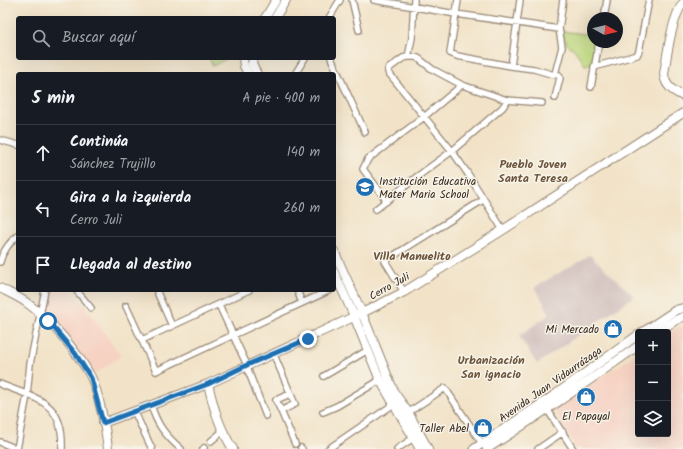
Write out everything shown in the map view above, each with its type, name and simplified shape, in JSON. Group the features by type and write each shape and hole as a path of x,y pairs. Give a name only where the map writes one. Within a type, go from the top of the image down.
{"street":[{"path":"267,16 276,0"},
{"path":"276,16 286,0"},
{"path":"330,16 340,0"},
{"path":"352,0 359,30"},
{"path":"374,0 559,29"},
{"path":"408,57 412,38 414,0"},
{"path":"458,0 450,54 523,67 553,75 560,75 555,98"},
{"path":"511,66 520,0"},
{"path":"555,74 562,47 559,29 563,0"},
{"path":"605,12 607,0"},
{"path":"594,66 637,55 649,0"},
{"path":"683,3 679,8 675,20 664,79 673,91 683,96"},
{"path":"591,87 598,48"},
{"path":"503,230 452,151 388,72 388,69 403,58 418,58 432,70 462,85 507,100 542,103"},
{"path":"243,60 247,72"},
{"path":"253,60 252,64 256,72"},
{"path":"297,72 304,60"},
{"path":"332,60 365,132"},
{"path":"387,201 363,169 368,159 462,85"},
{"path":"376,209 452,151 502,108 506,104 507,100"},
{"name":"Cerro Juli","path":"103,423 208,384 247,365 274,355 404,292 503,230 683,113"},
{"path":"0,140 16,144"},
{"path":"404,292 386,261 483,200"},
{"path":"0,262 1,255 16,238"},
{"path":"336,262 340,285 368,350 394,392 416,436 420,449"},
{"path":"340,285 362,313 394,404 405,414"},
{"path":"0,288 27,303 41,315 67,344 91,378 108,449"},
{"path":"0,442 17,449 27,395 30,364 45,292"},
{"path":"78,292 91,308"},
{"path":"157,292 172,326"},
{"path":"142,340 245,292"},
{"path":"298,292 302,302"},
{"path":"126,306 156,371 325,292"},
{"path":"219,305 247,365 266,416"},
{"path":"648,329 676,310 683,308"},
{"path":"662,329 683,317"},
{"name":"Avenida Juan Vidaurrázaga","path":"485,447 635,337"},
{"name":"Avenida Juan Vidaurrázaga","path":"474,449 485,447 547,409 635,348"},
{"path":"324,376 368,350"},
{"path":"274,355 295,404 281,411"},
{"path":"323,412 337,406 384,378"},
{"path":"0,384 36,398 44,402 54,411 61,427 63,439 62,449"},
{"path":"208,384 214,409 223,431 234,449"},
{"path":"405,414 445,388 485,447"},
{"path":"290,394 276,400 296,444"},
{"path":"328,449 394,404"},
{"path":"151,405 155,419 162,431 181,449"},
{"path":"547,409 573,449"},
{"path":"134,411 152,449"},
{"path":"211,441 223,431"},
{"path":"538,449 563,432"},
{"path":"397,449 416,436"},
{"path":"416,436 428,449"}],"shaded area":[{"path":"590,255 634,296 537,364 519,336 550,314 535,287"},
{"path":"46,292 72,292 89,312 121,356 94,375 73,342 42,308"},
{"path":"683,325 683,449 577,449 553,409 635,355 635,437 671,437 671,331"}],"green space":[{"path":"562,31 587,34 587,48 594,48 591,65 585,65 574,49 567,45"},
{"path":"210,60 224,60 213,66"}],"place":[{"name":"Institución Educativa Mater Maria School","path":"365,187"},
{"name":"Mi Mercado","path":"613,329"},
{"name":"El Papayal","path":"586,397"},
{"name":"Taller Abel","path":"483,428"}],"district":[{"name":"Pueblo Joven Santa Teresa","path":"533,171"},
{"name":"Villa Manuelito","path":"412,256"},
{"name":"Urbanización San ignacio","path":"491,367"}],"route":[{"path":"48,321 75,353 91,378 103,423 208,384 247,365 274,355 308,339"}]}
